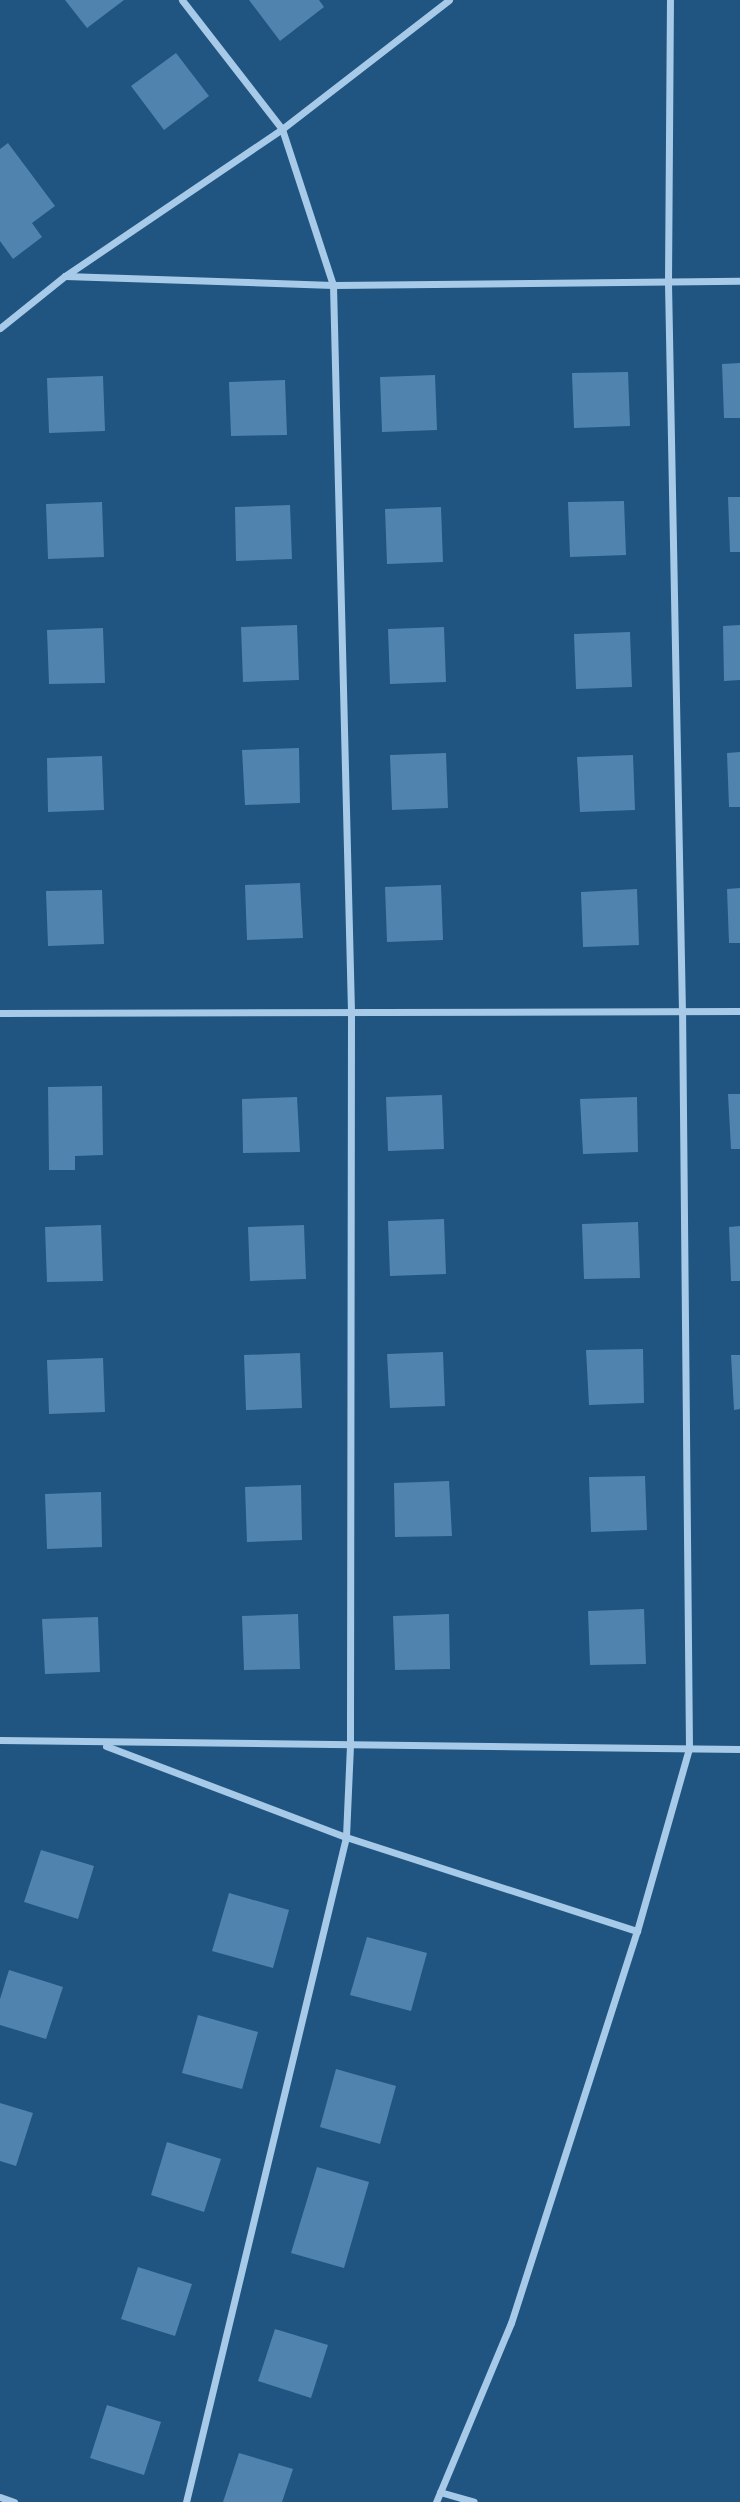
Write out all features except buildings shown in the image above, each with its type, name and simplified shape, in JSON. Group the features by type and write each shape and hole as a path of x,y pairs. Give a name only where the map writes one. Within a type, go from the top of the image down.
{"street":[{"path":"182,0 282,129 333,285 351,1013 351,1745 346,1837 186,2502"},
{"path":"0,328 65,276 282,129 449,0"},
{"path":"436,2502 511,2323 637,1931 689,1748 682,1012 668,282 670,0"},
{"path":"65,276 333,285 740,281"},
{"path":"0,1013 740,1011"},
{"path":"0,1740 740,1749"},
{"path":"99,1743 346,1837 637,1931"},
{"path":"440,2492 474,2502"},
{"path":"0,2497 14,2502"}]}
